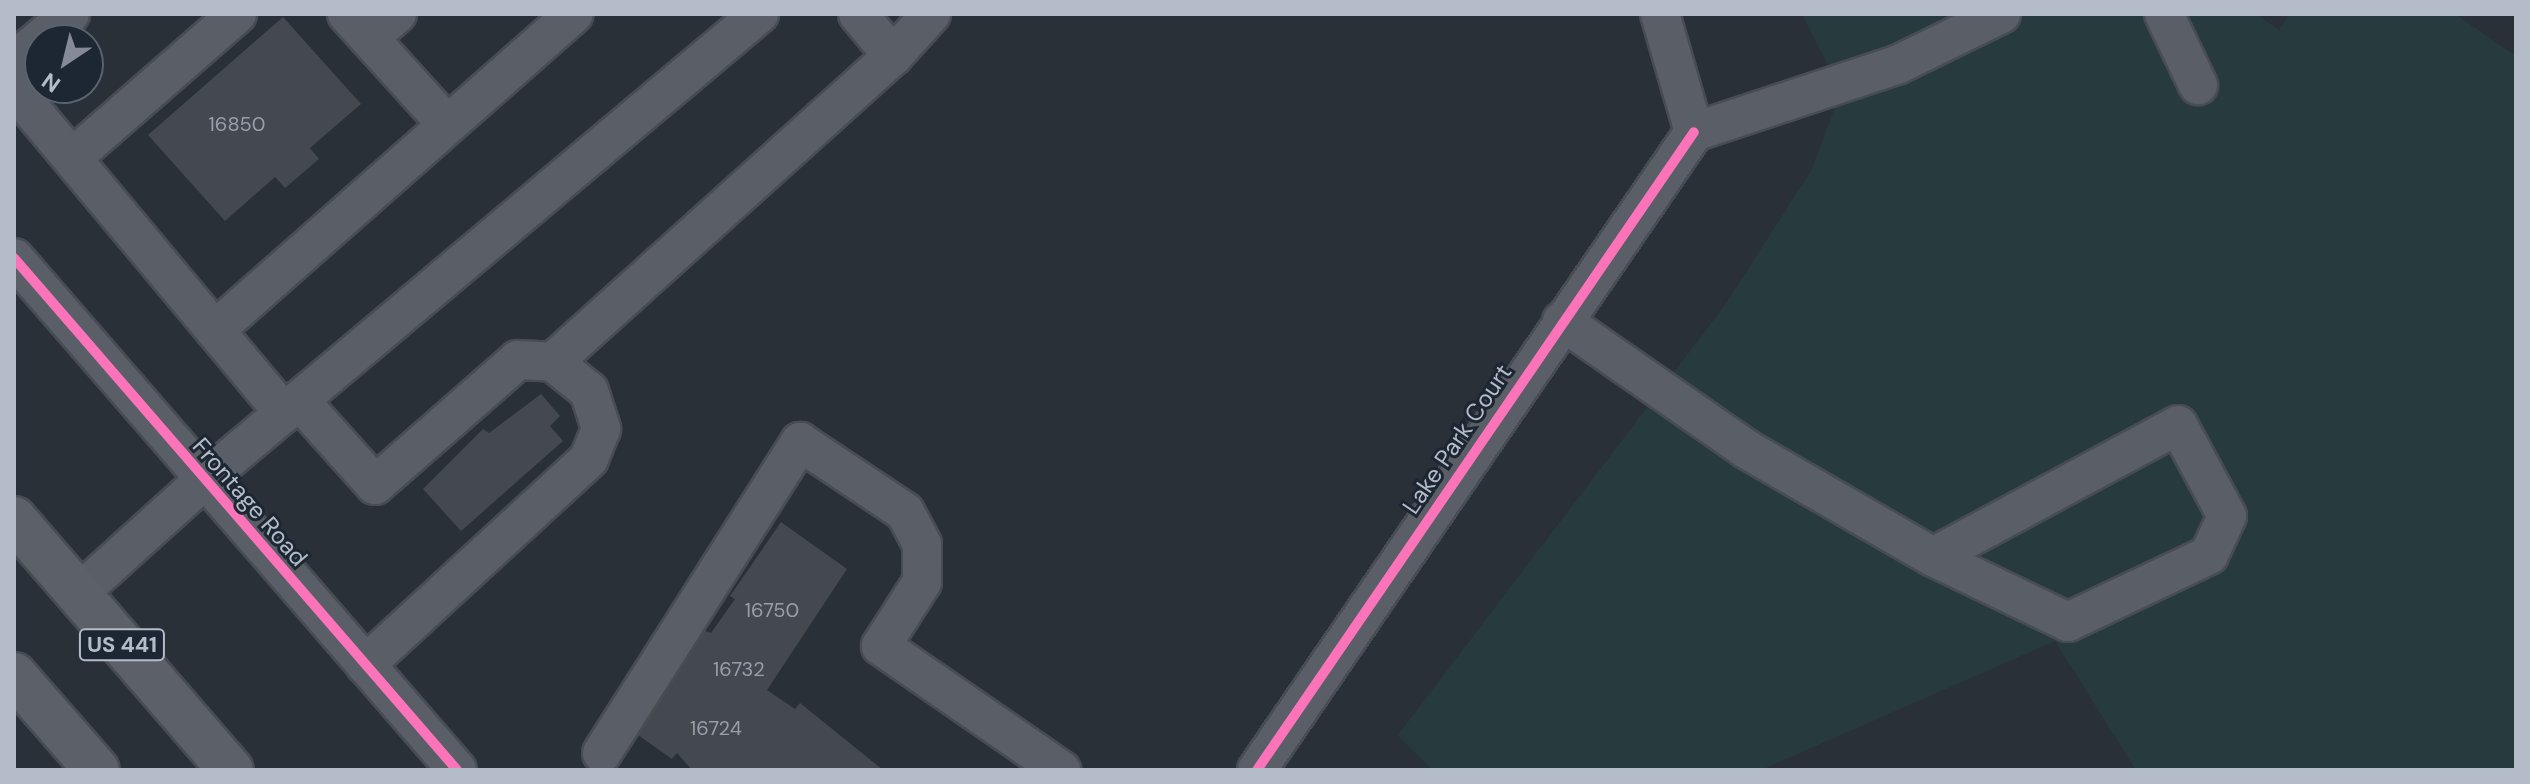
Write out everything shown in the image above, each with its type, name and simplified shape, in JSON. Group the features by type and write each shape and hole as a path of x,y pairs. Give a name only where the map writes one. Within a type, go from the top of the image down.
{"main road":[{"name":"US 441","path":"14,519 231,770"},
{"path":"14,569 78,594"},
{"path":"14,675 97,770"}],"street":[{"path":"14,61 70,14"},
{"path":"72,158 237,14"},
{"path":"215,330 573,14"},
{"path":"78,594 204,480 759,14"},
{"path":"858,14 893,56"},
{"path":"553,362 893,56 931,14"},
{"path":"1660,14 1694,132 1897,65 2001,14"},
{"path":"2164,14 2198,85"},
{"path":"371,22 446,123"},
{"path":"14,89 215,330 375,485 518,360 553,362 589,391 601,429 589,459 365,665"},
{"name":"Lake Park Court","path":"1257,770 1694,132"},
{"name":"Frontage Road","path":"14,258 457,770"},
{"path":"1562,321 1746,449 1933,557 2068,622 2209,555 2227,516 2178,425 1933,557"},
{"path":"599,764 800,442 905,512 922,544 922,582 881,646 1061,770"}],"green space":[{"path":"1802,14 2256,14 2279,30 2290,14 2455,14 2516,56 2516,770 2136,770 2055,641 1761,770 1432,770 1398,735 1725,305 1812,169 1841,91"}],"building":[{"path":"283,17 361,104 310,148 319,159 285,188 275,177 225,221 148,135"},
{"path":"541,394 560,416 550,426 563,441 461,531 423,489 483,429 489,433"},
{"path":"781,522 847,569 767,690 795,709 800,703 883,770 692,770 677,753 672,759 638,735 705,631 711,633 735,599 730,596"}],"cycle path":[{"path":"1257,770 1694,132"},
{"path":"14,258 457,770"}]}
